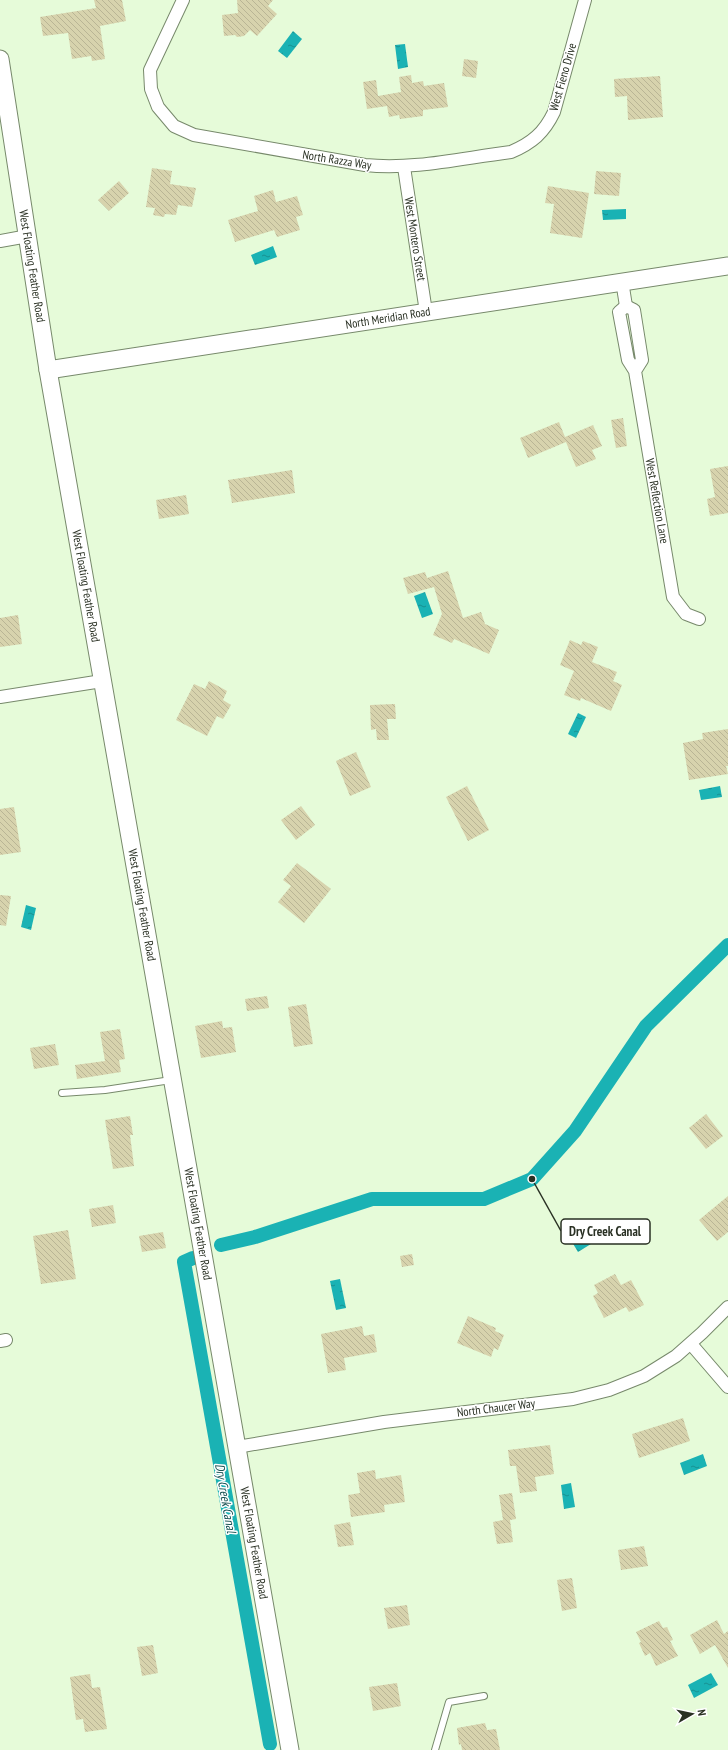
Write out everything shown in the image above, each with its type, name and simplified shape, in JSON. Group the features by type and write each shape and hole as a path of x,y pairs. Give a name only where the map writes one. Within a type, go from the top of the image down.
{"main road":[{"name":"West Floating Feather Road","path":"0,59 48,370 290,1750"},
{"name":"North Meridian Road","path":"48,370 728,266"}],"street":[{"name":"North Razza Way","path":"183,0 150,70 151,90 158,108 174,126 194,135 365,166 404,167 511,152 527,145"},
{"name":"West Fieno Drive","path":"527,145 547,127 554,112 585,0"},
{"name":"West Montero Street","path":"404,167 426,312"},
{"path":"0,240 28,236"},
{"name":"West Reflection Lane","path":"622,281 626,306 634,310 642,360 635,370 673,597 686,614 698,619"},
{"path":"0,697 102,680"},
{"name":"North Chaucer Way","path":"237,1447 384,1422 573,1399 591,1395 627,1384 644,1376 676,1356 691,1344 728,1307"},
{"path":"691,1344 728,1387"}],"lane":[{"path":"62,1093 105,1090 173,1080"},
{"path":"435,1750 449,1702 484,1696"}],"water":[{"path":"293,31 302,39 287,58 278,51"},
{"path":"405,44 408,67 398,69 395,45"},
{"path":"626,209 626,219 603,220 602,210"},
{"path":"273,246 277,257 255,265 251,255"},
{"path":"425,592 433,614 422,618 414,596"},
{"path":"578,713 586,717 576,738 568,734"},
{"path":"720,786 722,797 701,800 699,790"},
{"path":"26,905 36,908 31,930 21,927"},
{"path":"593,1229 599,1239 578,1252 572,1242"},
{"path":"340,1279 346,1308 336,1310 330,1281"},
{"path":"703,1454 707,1466 684,1475 680,1463"},
{"path":"571,1483 575,1507 564,1509 561,1485"},
{"path":"711,1673 718,1685 694,1698 688,1685"}],"building":[{"path":"94,0 122,0 126,21 100,26 105,59 92,61 91,56 72,59 68,33 43,36 40,17 96,8"},
{"path":"237,0 273,0 268,6 277,14 257,36 250,30 244,36 224,36 222,15 238,13"},
{"path":"464,59 478,61 476,78 462,76"},
{"path":"411,75 412,83 423,81 424,86 444,83 448,107 423,110 423,116 400,119 399,115 389,117 387,106 367,109 363,82 376,80 378,96 401,92 399,77"},
{"path":"660,76 663,117 628,120 627,96 615,97 614,79"},
{"path":"152,168 172,171 170,184 196,188 192,207 178,205 176,215 165,214 164,217 153,215 155,208 146,207"},
{"path":"596,171 621,173 619,196 594,194"},
{"path":"119,181 129,193 109,211 98,200"},
{"path":"548,186 589,193 582,238 550,233 554,204 545,203"},
{"path":"273,190 276,202 297,196 303,215 296,217 300,230 277,237 274,230 235,242 228,220 258,211 254,196"},
{"path":"623,418 627,446 616,448 611,420"},
{"path":"559,422 565,437 593,425 602,446 592,450 596,459 576,467 566,442 528,458 520,438"},
{"path":"728,466 728,513 710,516 707,499 715,497 710,469"},
{"path":"292,470 295,493 232,503 228,480"},
{"path":"186,495 189,514 159,519 156,500"},
{"path":"448,571 463,618 481,612 485,624 499,630 489,654 454,639 452,643 433,635 442,614 434,587 408,594 403,578 425,572 427,578"},
{"path":"18,615 22,644 0,647 0,618"},
{"path":"570,640 581,645 583,641 598,647 592,662 617,672 613,681 622,685 611,711 581,698 580,701 564,695 574,671 560,665"},
{"path":"209,681 227,691 223,700 231,705 223,719 217,716 207,736 176,720 194,684 205,689"},
{"path":"395,704 396,719 387,719 389,740 377,740 376,729 371,730 370,705"},
{"path":"728,729 728,766 726,766 728,774 689,780 683,743 703,739 702,733"},
{"path":"356,752 371,787 350,796 336,761"},
{"path":"467,786 489,830 468,841 446,797"},
{"path":"301,806 315,825 296,840 281,820"},
{"path":"14,807 21,852 0,855 0,809"},
{"path":"297,863 331,889 304,923 278,902 291,886 283,880"},
{"path":"0,895 11,896 6,926 0,925"},
{"path":"267,996 269,1008 247,1011 245,999"},
{"path":"306,1004 313,1044 294,1047 288,1007"},
{"path":"222,1021 223,1028 232,1027 236,1052 201,1058 195,1026"},
{"path":"120,1029 125,1059 119,1060 121,1072 77,1079 75,1065 105,1061 100,1032"},
{"path":"55,1044 59,1065 34,1069 30,1048"},
{"path":"706,1114 723,1136 706,1149 689,1128"},
{"path":"130,1116 133,1135 130,1135 134,1166 113,1169 105,1120"},
{"path":"728,1196 728,1232 717,1241 699,1220"},
{"path":"113,1205 116,1223 92,1227 89,1209"},
{"path":"68,1230 76,1279 41,1284 33,1236"},
{"path":"163,1232 166,1248 142,1252 139,1236"},
{"path":"412,1254 414,1265 402,1267 400,1256"},
{"path":"615,1274 621,1285 631,1280 644,1305 629,1312 626,1307 604,1318 593,1296 598,1293 594,1285"},
{"path":"468,1316 496,1328 495,1331 504,1335 498,1350 494,1348 491,1357 457,1343"},
{"path":"362,1326 364,1336 374,1334 377,1352 344,1358 346,1370 328,1373 321,1334"},
{"path":"683,1418 690,1441 639,1458 632,1434"},
{"path":"550,1445 554,1474 535,1477 537,1491 520,1493 516,1466 510,1466 508,1450"},
{"path":"375,1470 376,1479 401,1475 405,1502 384,1505 385,1512 351,1517 348,1495 360,1493 357,1473"},
{"path":"512,1493 516,1519 510,1520 513,1542 497,1544 493,1522 503,1520 499,1495"},
{"path":"350,1522 354,1545 338,1547 334,1525"},
{"path":"644,1546 648,1566 621,1570 618,1550"},
{"path":"572,1578 577,1608 562,1611 557,1580"},
{"path":"407,1605 410,1625 388,1629 384,1608"},
{"path":"717,1620 724,1634 728,1631 728,1668 715,1645 700,1654 690,1635"},
{"path":"659,1621 663,1628 667,1627 673,1640 670,1641 678,1656 656,1666 650,1653 645,1656 636,1632"},
{"path":"153,1645 158,1673 142,1676 137,1647"},
{"path":"90,1674 92,1688 100,1687 107,1729 85,1732 83,1719 76,1720 70,1677"},
{"path":"397,1683 401,1706 373,1711 369,1687"},
{"path":"485,1723 487,1730 496,1729 500,1750 462,1750 461,1744 459,1745 457,1728"}],"waterway":[{"name":"Dry Creek Canal","path":"221,1245 255,1237 372,1199 484,1199 532,1179 575,1131 646,1026 728,945"},
{"name":"Dry Creek Canal","path":"193,1258 184,1262 270,1744"}],"place":[{"name":"Dry Creek Canal","path":"532,1179"}]}
